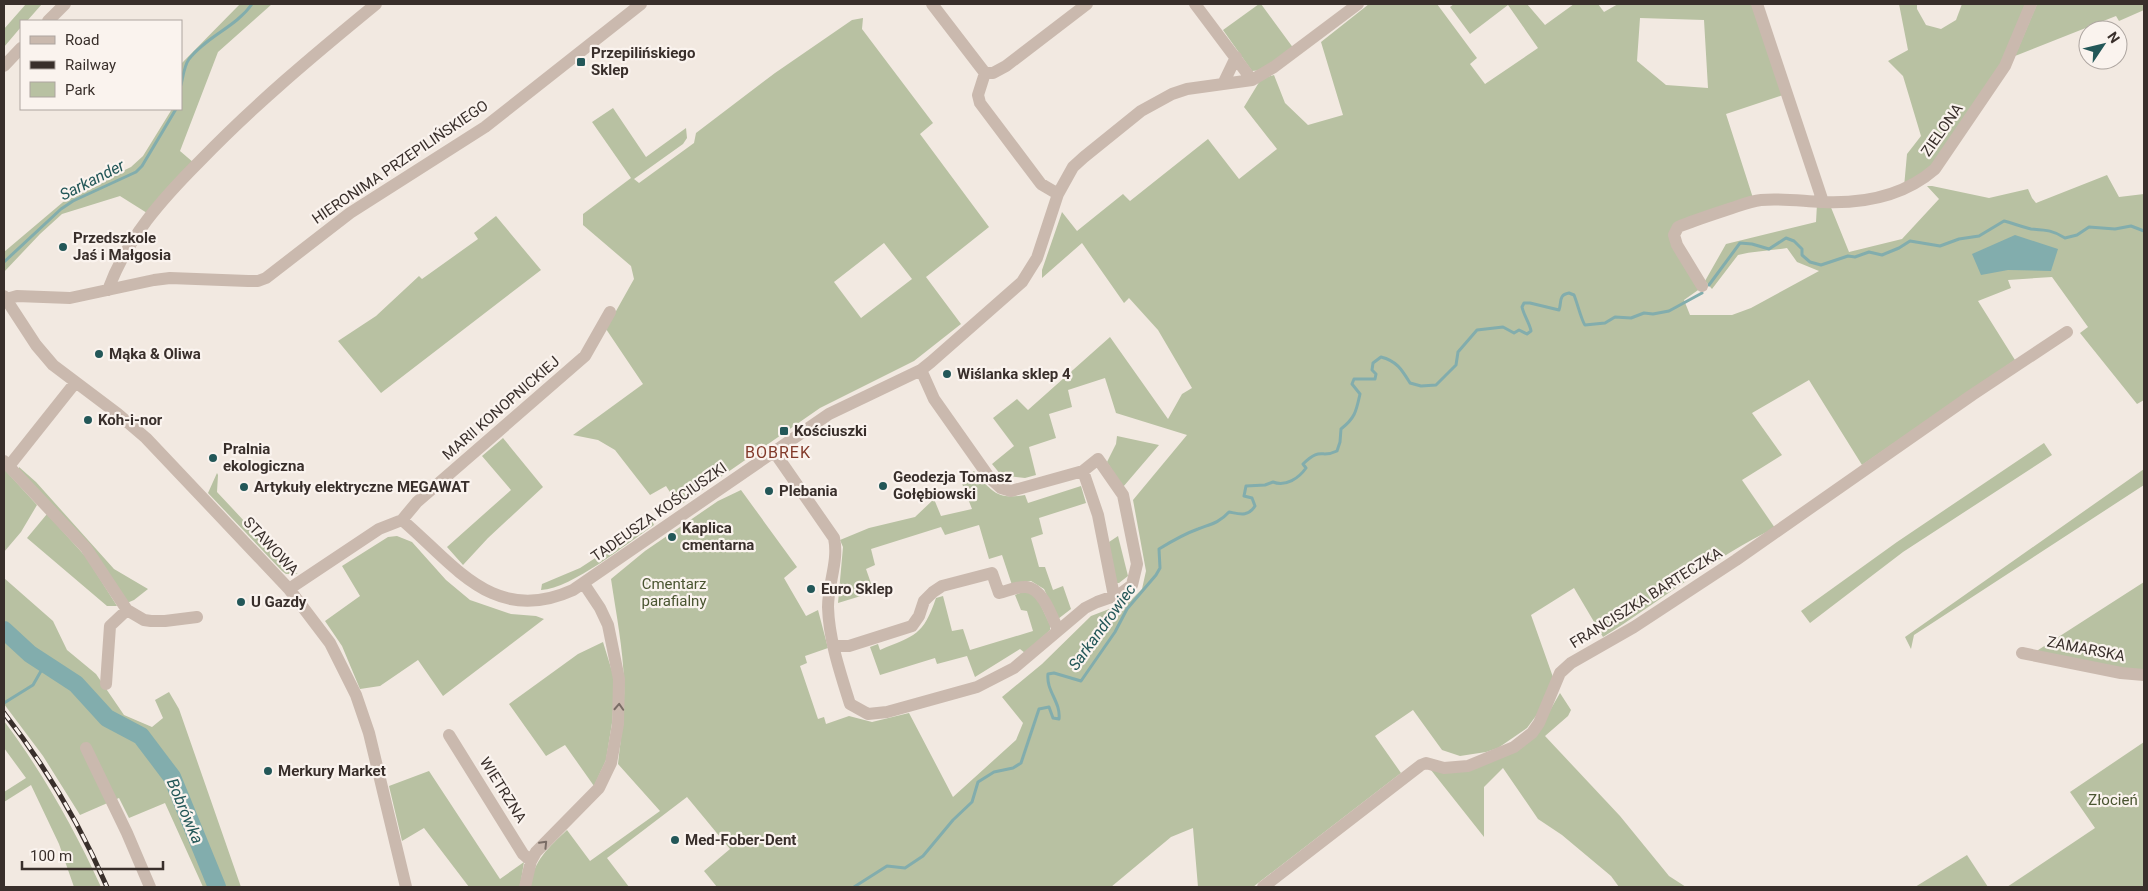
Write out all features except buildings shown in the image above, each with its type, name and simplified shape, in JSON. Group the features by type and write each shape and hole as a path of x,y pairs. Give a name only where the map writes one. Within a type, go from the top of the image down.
{"street":[{"path":"49,20 65,4"},
{"path":"108,290 117,266 141,228 174,187 271,92 376,4"},
{"name":"HIERONIMA PRZEPILIŃSKIEGO","path":"5,297 70,298 170,278 248,282 266,278 350,212 485,127 641,4"},
{"path":"932,4 985,73"},
{"path":"985,73 993,73 1006,66 1087,4"},
{"path":"1195,4 1252,80"},
{"name":"TADEUSZA KOŚCIUSZKI","path":"402,520 432,545 450,567 481,589 512,599 548,600 584,584 844,406 921,370 1014,291 1022,282 1037,258 1058,194 1073,167 1141,111 1172,94 1252,80 1274,67 1358,4"},
{"path":"1757,4 1823,202"},
{"name":"ZIELONA","path":"1702,286 1677,245 1674,235 1678,227 1758,200 1855,202 1884,196 1912,186 1935,169 2005,66 2031,4"},
{"path":"4,66 20,49"},
{"path":"1223,84 1236,57"},
{"path":"985,73 978,95 980,103 1042,184 1058,194"},
{"name":"STAWOWA","path":"5,297 36,345 53,365 118,414 146,438 289,589 330,642 356,695 370,733 406,887"},
{"name":"MARII KONOPNICKIEJ","path":"402,520 417,502 585,356 610,312"},
{"name":"FRANCISZKA BARTECZKA","path":"1264,887 1421,765 1426,763 1444,768 1468,766 1514,747 1532,732 1539,723 1560,673 1571,664 1634,627 1736,560 1964,400 2068,332"},
{"path":"774,453 834,538 837,552 828,606 834,646 850,704 868,714 887,712 976,687 1014,668 1085,608 1120,594 1132,585 1137,564 1123,495 1098,458 1083,471 1011,491 1002,488 989,477 947,419 934,399 921,370"},
{"path":"75,382 6,463 86,548 126,610 144,620 151,621 197,617"},
{"path":"1083,471 1098,515 1114,596"},
{"path":"289,589 379,529 402,520"},
{"path":"834,646 849,646 912,626 919,616 924,601 933,592 942,586 992,572 998,593 1026,587 1034,589 1039,594 1058,630"},
{"path":"525,887 531,861 536,852 599,788 611,763 618,724 619,679 608,625 600,608 584,584"},
{"path":"106,684 110,626 126,610"},
{"name":"ZAMARSKA","path":"2022,653 2121,673 2144,675"},
{"name":"WIETRZNA","path":"449,735 523,854 531,861"},
{"path":"86,748 127,833 150,887"}],"green space":[{"path":"26,4 42,4 28,20 20,20 20,28 4,47 4,29"},
{"path":"240,4 272,4 218,52 180,151 194,163 147,213 120,196 62,214 4,272 4,252 69,197 131,167 143,156 171,110 182,110 182,63"},
{"path":"1261,4 1294,49 1263,70 1252,71 1223,30"},
{"name":"Cmentarz parafialny","path":"1369,4 1437,4 1477,58 1470,64 1485,84 1538,48 1508,5 1470,34 1450,7 1454,4 1527,4 1545,25 1574,4 1598,4 1604,12 1618,4 1753,4 1783,95 1726,114 1753,198 1670,232 1701,288 1684,300 1690,315 1732,315 1751,308 1819,271 1797,262 1787,248 1738,255 1712,289 1705,281 1726,244 1816,222 1817,204 1830,205 1849,252 1902,239 1939,199 1927,186 1989,198 2028,189 2036,203 2107,175 2119,197 2144,194 2144,400 2137,404 2080,333 2088,327 2052,277 2008,280 2011,288 1978,301 2015,360 1862,465 1809,380 1752,413 1782,455 1742,480 1775,528 1731,552 1603,637 1574,588 1531,615 1554,680 1541,709 1527,728 1498,748 1460,756 1442,750 1413,710 1375,736 1401,773 1253,887 1198,887 1193,828 1171,837 1111,887 717,887 704,871 730,849 687,797 607,858 629,887 530,887 538,862 567,830 590,861 660,811 618,764 624,683 621,644 611,579 645,551 718,501 741,490 797,567 784,578 806,616 818,610 828,648 805,656 807,663 800,666 818,719 824,717 826,724 849,716 872,722 909,713 953,797 1016,740 1023,723 1002,697 1042,664 1091,616 1130,601 1142,589 1146,571 1133,500 1187,435 1116,413 1105,378 1068,390 1072,407 1049,414 1056,438 1029,447 1036,475 1025,478 1001,475 992,464 1014,446 993,418 1017,399 1028,410 1110,337 1168,419 1182,394 1192,388 1158,330 1129,298 1124,303 1082,243 1042,278 1042,270 1062,212 1077,231 1123,194 1130,201 1208,139 1239,179 1277,149 1244,107 1261,79 1274,75 1285,103 1308,125 1343,115 1321,42","holes":["1640,18 1704,20 1708,88 1666,85 1637,61"]},
{"path":"1899,4 1917,4 1917,9 1926,25 1941,29 1956,20 1962,4 2027,4 2001,65 1932,166 1904,187 1907,154 1921,136 1903,76 1888,61 1908,50"},
{"path":"2037,4 2144,4 2144,10 2121,20 2118,20 2116,16 2106,20 2078,20 2078,31 2015,56"},
{"path":"863,18 862,29 933,123 920,134 989,227 926,277 961,324 914,361 820,408 679,506 666,486 650,495 615,450 598,440 573,435 643,384 606,329 634,279 631,266 583,225 583,214 631,178 592,122 613,108 646,157 686,128 687,138 683,144 634,179 639,183 694,143 696,133 775,73 852,20","holes":["884,243 912,279 861,318 834,282"]},
{"path":"496,216 541,270 381,393 338,341 376,316 419,276 422,279 478,239 474,233"},
{"path":"1117,436 1159,445 1123,487 1107,462 1116,444"},
{"path":"503,438 543,487 488,538 463,565 447,547 511,490 482,456"},
{"path":"2044,443 2052,455 1903,552 1810,623 1801,611 1897,542"},
{"path":"19,467 36,482 114,569 148,589 127,603 19,472"},
{"path":"4,469 37,505 21,532 4,552"},
{"path":"2144,469 2144,485 1914,635 1911,649 1905,637"},
{"path":"974,471 995,492 1007,496 1025,495 1028,503 1081,486 1086,503 1039,518 1043,534 1031,538 1039,567 1045,567 1053,590 1063,586 1071,609 1058,619 1044,589 1031,581 1012,585 1002,555 989,559 979,525 945,535 941,527 871,549 875,565 866,569 874,592 838,603 843,547 840,540 869,528 915,517 934,499 941,516 972,509 961,481"},
{"path":"217,473 217,492 291,571 298,574 286,574 282,571 208,493"},
{"path":"47,514 86,557 117,606 107,606 27,538"},
{"path":"652,521 654,525 583,574 568,582 541,590 542,584 580,568"},
{"path":"397,536 412,542 446,580 470,600 511,614 536,616 544,619 443,696 418,660 380,686 360,689 342,646 325,621 360,596 342,566 388,537"},
{"path":"1118,536 1128,576 1119,583 1114,583 1109,542"},
{"path":"4,578 53,621 67,650 96,674 124,715 152,727 163,718 155,700 169,692 179,709 241,887 203,887 165,803 129,818 119,798 80,815 43,756 4,704"},
{"path":"2144,582 2144,672 2035,652"},
{"path":"1028,590 1035,593 1050,625 1050,630 1025,653 1020,649 975,677 967,656 937,664 935,658 880,675 870,647 878,644 880,650 916,633 927,620 936,598 943,596 952,631 963,629 970,650 1033,631 1027,611 1021,610 1015,595"},
{"path":"603,642 615,681 612,723 606,760 594,786 565,745 546,756 509,704 578,654"},
{"path":"1560,693 1571,710 1568,716 1545,736 1620,816 1669,876 1686,887 1619,887 1611,876 1562,835 1538,819 1503,768 1484,787 1484,837 1427,765 1476,762 1537,733"},
{"path":"4,721 57,801 101,887 74,887 59,844 31,785 4,802 4,792 26,778 4,748"},
{"name":"Złocień","path":"2144,742 2144,887 2007,887 2095,828 2070,792"},
{"path":"429,771 500,879 524,862 520,887 469,887 424,828 402,841 389,786"},
{"path":"1967,855 1988,887 1915,887"}],"water":[{"path":"2015,235 2058,249 2051,271 2008,270 1981,275 1972,254"}],"waterway":[{"name":"Sarkander","path":"182,81 187,62 196,51 238,19 252,4"},
{"name":"Sarkander","path":"4,262 61,209 73,201 136,172 142,166 175,110"},
{"name":"Sarkandrowiec","path":"1709,285 1740,243 1769,249 1786,238 1794,241 1802,249 1802,255 1810,262 1821,265 1848,256 1855,257 1869,252 1882,255 1910,241 1940,246 1959,239 1979,236 2004,221 2031,229 2053,232 2065,238 2077,235 2089,227 2115,229 2131,226 2144,231"},
{"name":"Sarkandrowiec","path":"854,887 887,866 905,868 923,856 953,820 972,802 978,782 994,772 1013,768 1021,763 1039,709 1049,707 1053,718 1059,719 1058,707 1049,686 1048,674 1054,673 1081,681 1115,632 1127,609 1156,575 1160,568 1159,549 1183,535 1218,521 1229,512 1244,514 1250,512 1255,506 1252,498 1244,496 1246,486 1292,481 1303,472 1306,468 1303,464 1309,459 1317,454 1337,451 1341,429 1352,418 1359,400 1360,394 1352,384 1354,379 1375,379 1376,374 1372,370 1373,363 1381,357 1402,370 1410,383 1421,386 1436,385 1456,365 1458,352 1477,330 1503,327 1514,333 1519,330 1527,334 1531,331 1522,307 1524,303 1559,310 1563,295 1569,293 1574,295 1585,325 1605,323 1615,317 1631,318 1644,313 1653,314 1669,311 1702,293"},
{"name":"Bobrówka","path":"4,630 30,654 76,684 107,718 141,736 172,777 217,887"},
{"path":"4,703 33,685 45,664"}],"railway":[{"path":"4,713 34,754 74,818 107,887"}],"place":[{"name":"Przepilińskiego Sklep","path":"581,62"},
{"name":"Przedszkole Jaś i Małgosia","path":"63,247"},
{"name":"Mąka & Oliwa","path":"99,354"},
{"name":"Wiślanka sklep 4","path":"947,374"},
{"name":"Koh-i-nor","path":"88,420"},
{"name":"Kościuszki","path":"784,431"},
{"name":"Pralnia ekologiczna","path":"213,458"},
{"name":"Geodezja Tomasz Gołębiowski","path":"883,486"},
{"name":"Artykuły elektryczne MEGAWAT","path":"244,487"},
{"name":"Plebania","path":"769,491"},
{"name":"Kaplica cmentarna","path":"672,537"},
{"name":"Euro Sklep","path":"811,589"},
{"name":"U Gazdy","path":"241,602"},
{"name":"Merkury Market","path":"268,771"},
{"name":"Med-Fober-Dent","path":"675,840"}],"district":[{"name":"BOBREK","path":"778,452"}]}
